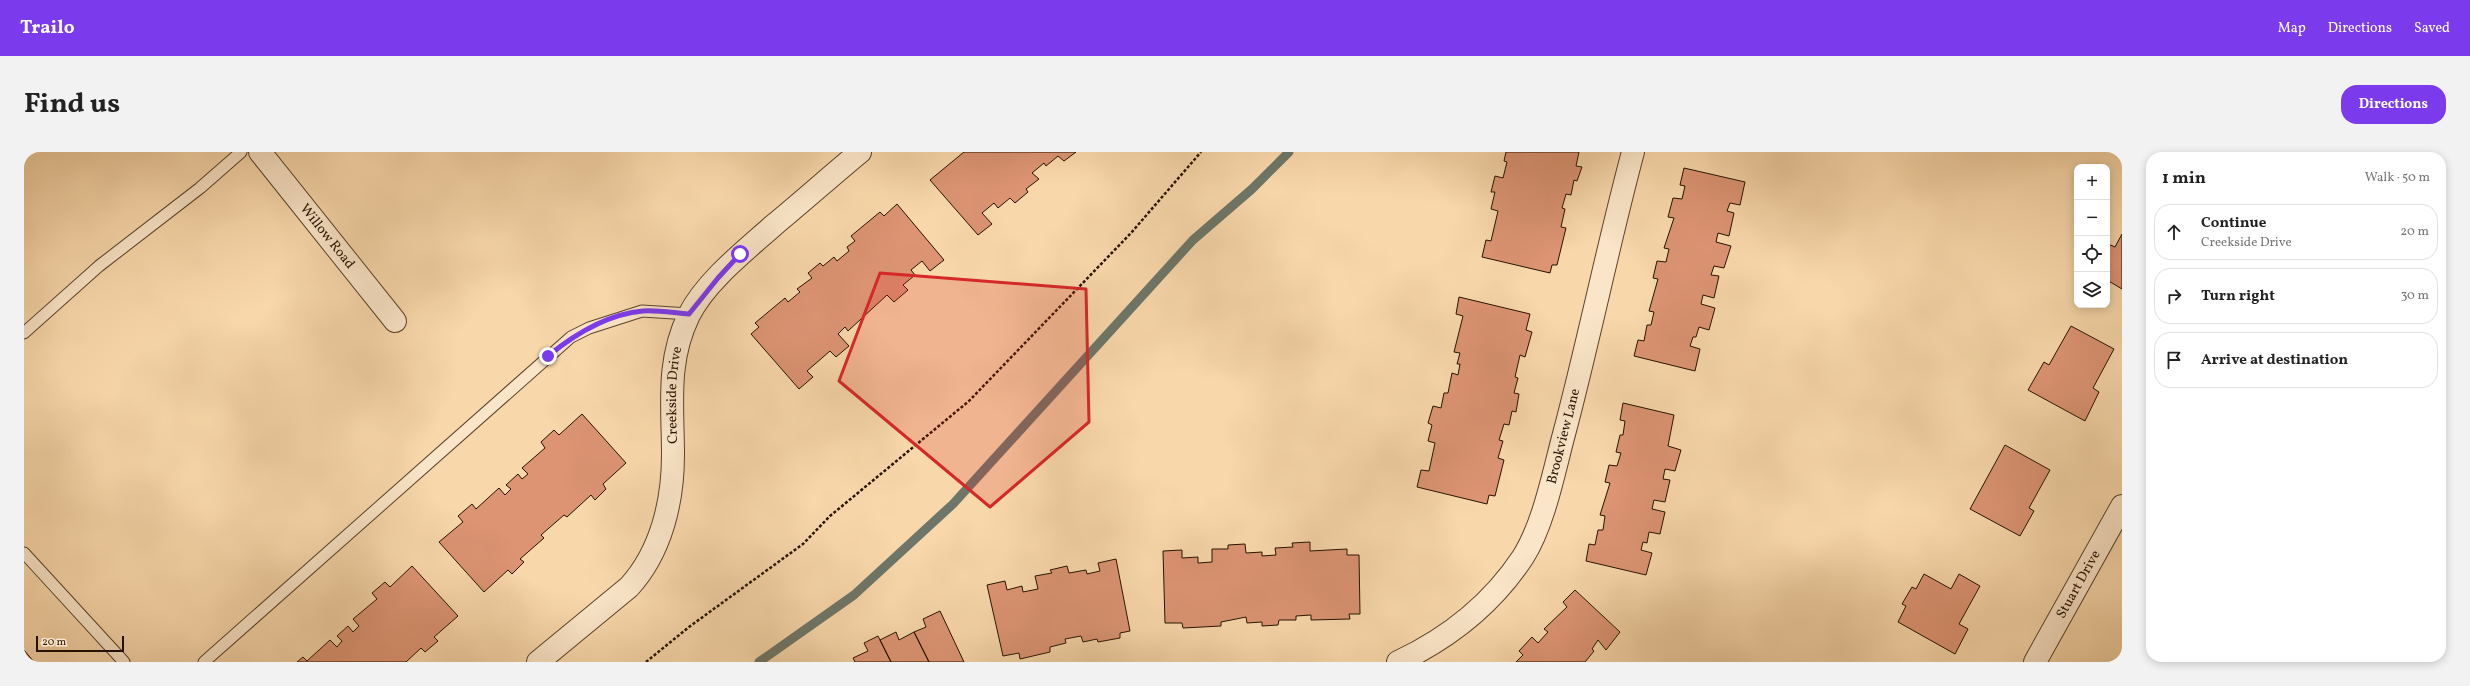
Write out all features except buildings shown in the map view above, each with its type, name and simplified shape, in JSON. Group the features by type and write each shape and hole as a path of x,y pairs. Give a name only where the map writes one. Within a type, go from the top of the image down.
{"street":[{"name":"Willow Road","path":"260,152 395,321"},
{"name":"Creekside Drive","path":"538,662 628,587 640,574 660,535 671,486 671,384 676,356 689,314 718,278 740,254 860,152"},
{"name":"Brookview Lane","path":"1398,662 1439,639 1474,614 1492,597 1524,556 1540,517 1558,454 1633,152"},
{"name":"Stuart Drive","path":"2035,662 2122,506"}],"lane":[{"path":"24,333 99,266 200,188 241,152"},
{"path":"204,662 572,337 589,328 642,311 689,314"},
{"path":"24,553 124,662"}],"path":[{"path":"646,662 689,627 803,544 830,516 969,401 1131,233 1201,152"}],"highlighted area":[{"path":"880,273 1086,289 1089,422 990,507 839,381"}],"waterway":[{"path":"759,662 854,595 953,504 1193,240 1252,189 1289,152"}],"route":[{"path":"548,356 572,337 589,328 628,314 642,311 653,311 689,314 700,299 740,254"}]}
